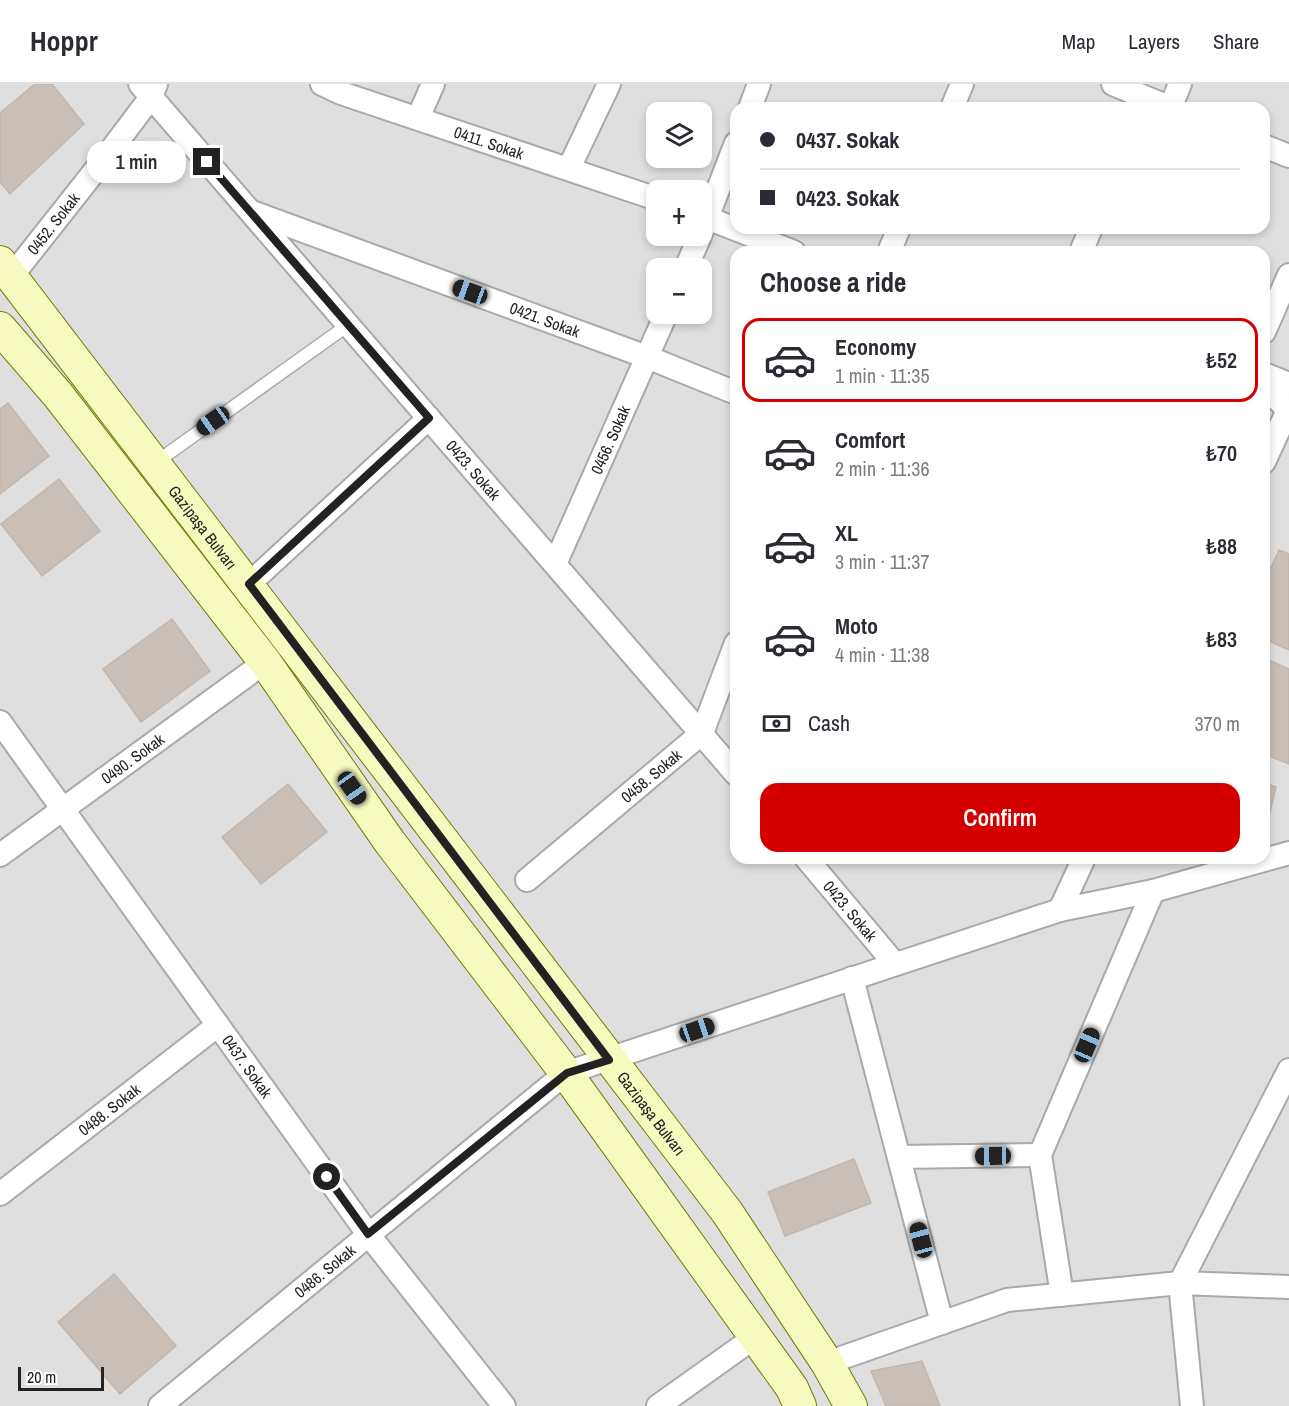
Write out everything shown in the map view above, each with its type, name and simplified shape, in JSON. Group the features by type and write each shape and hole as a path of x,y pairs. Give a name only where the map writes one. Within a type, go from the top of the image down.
{"main road":[{"name":"Gazipaşa Bulvarı","path":"6,269 727,1212 826,1363 851,1406"},
{"path":"0,328 58,395 265,662 389,841 567,1073 792,1388 800,1406"}],"street":[{"name":"0411. Sokak","path":"322,84 646,195"},
{"path":"418,118 433,84"},
{"path":"569,168 609,84"},
{"path":"752,102 759,84"},
{"path":"954,102 962,84"},
{"path":"1113,84 1142,102"},
{"path":"1173,102 1180,84"},
{"name":"0423. Sokak","path":"149,88 250,211 730,767"},
{"name":"0452. Sokak","path":"6,269 149,88"},
{"path":"1270,148 1289,156"},
{"path":"712,202 730,157"},
{"name":"0421. Sokak","path":"250,211 647,357 730,391"},
{"path":"712,228 730,233"},
{"path":"733,234 774,246"},
{"path":"1270,318 1289,275"},
{"name":"0456. Sokak","path":"555,564 662,324"},
{"path":"1270,376 1289,384"},
{"path":"1270,392 1288,411 1270,449"},
{"path":"249,584 429,418"},
{"name":"0458. Sokak","path":"527,880 702,734 730,660"},
{"name":"0490. Sokak","path":"0,855 265,662"},
{"name":"0437. Sokak","path":"0,722 368,1234 504,1406"},
{"name":"0486. Sokak","path":"1270,859 1289,854"},
{"name":"0423. Sokak","path":"818,864 895,964"},
{"path":"1060,910 1081,864"},
{"name":"0486. Sokak","path":"160,1406 567,1073 1060,910 1153,891 1252,864"},
{"path":"1062,1295 1040,1155 1153,891"},
{"path":"852,978 942,1323"},
{"name":"0488. Sokak","path":"0,1194 218,1025"},
{"path":"1192,1406 1180,1283 1280,1106 1289,1070"},
{"path":"899,1157 1040,1155"},
{"path":"826,1363 1007,1300 1180,1283 1289,1287"},
{"path":"658,1406 755,1337"}],"lane":[{"path":"155,463 348,325"}],"shaded area":[{"path":"0,84 1289,84 1289,1406 0,1406"}],"building":[{"path":"35,84 52,84 84,124 10,194 0,182 0,113"},
{"path":"8,403 49,456 0,494 0,409"},
{"path":"59,479 100,531 42,576 1,524"},
{"path":"1279,550 1289,554 1289,650 1270,642 1270,570"},
{"path":"172,619 210,671 141,722 103,669"},
{"path":"1270,661 1289,669 1289,764 1270,756"},
{"path":"288,784 327,832 261,884 222,837"},
{"path":"1270,785 1276,787 1270,812"},
{"path":"854,1159 871,1203 785,1236 768,1192"},
{"path":"114,1274 176,1346 120,1394 58,1322"},
{"path":"922,1361 940,1406 886,1406 871,1371"}],"route":[{"path":"207,162 429,418 249,584 609,1060 567,1073 368,1234 327,1177"}]}
